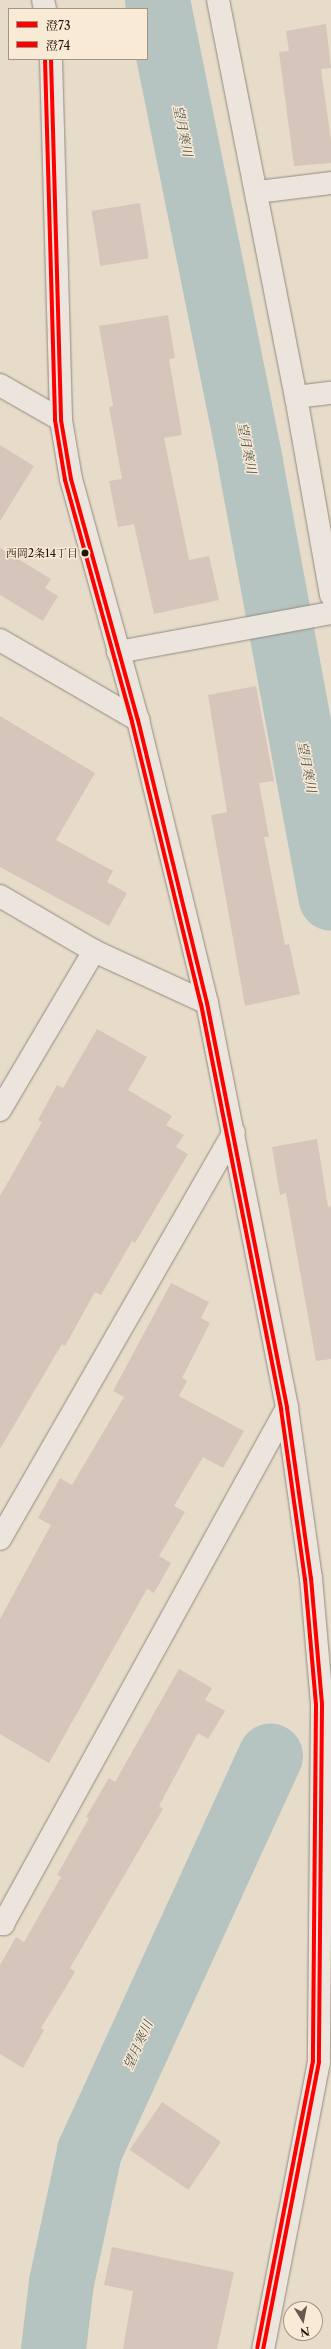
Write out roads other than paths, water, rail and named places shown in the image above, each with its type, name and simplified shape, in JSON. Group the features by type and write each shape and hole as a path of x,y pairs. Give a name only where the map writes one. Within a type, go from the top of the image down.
{"street":[{"path":"218,0 257,192 296,397 331,595"},
{"path":"51,60 61,420 71,479 138,720 206,1003 234,1132 287,1408 311,1578 326,1702 326,1812 319,2062 263,2349"},
{"path":"257,192 331,183"},
{"path":"0,386 61,420"},
{"path":"296,397 331,393"},
{"path":"118,652 243,631 331,613"},
{"path":"0,640 138,720"},
{"path":"0,896 94,951 206,1003"},
{"path":"0,1110 94,951"},
{"path":"0,1539 234,1132"},
{"path":"1,1925 287,1408"}],"waterway":[{"name":"望月寒川","path":"157,0 250,463 331,898"},
{"name":"望月寒川","path":"53,2349 61,2282 89,2151 270,1755"}],"place":[{"name":"西岡2条14丁目","path":"85,553"}]}
